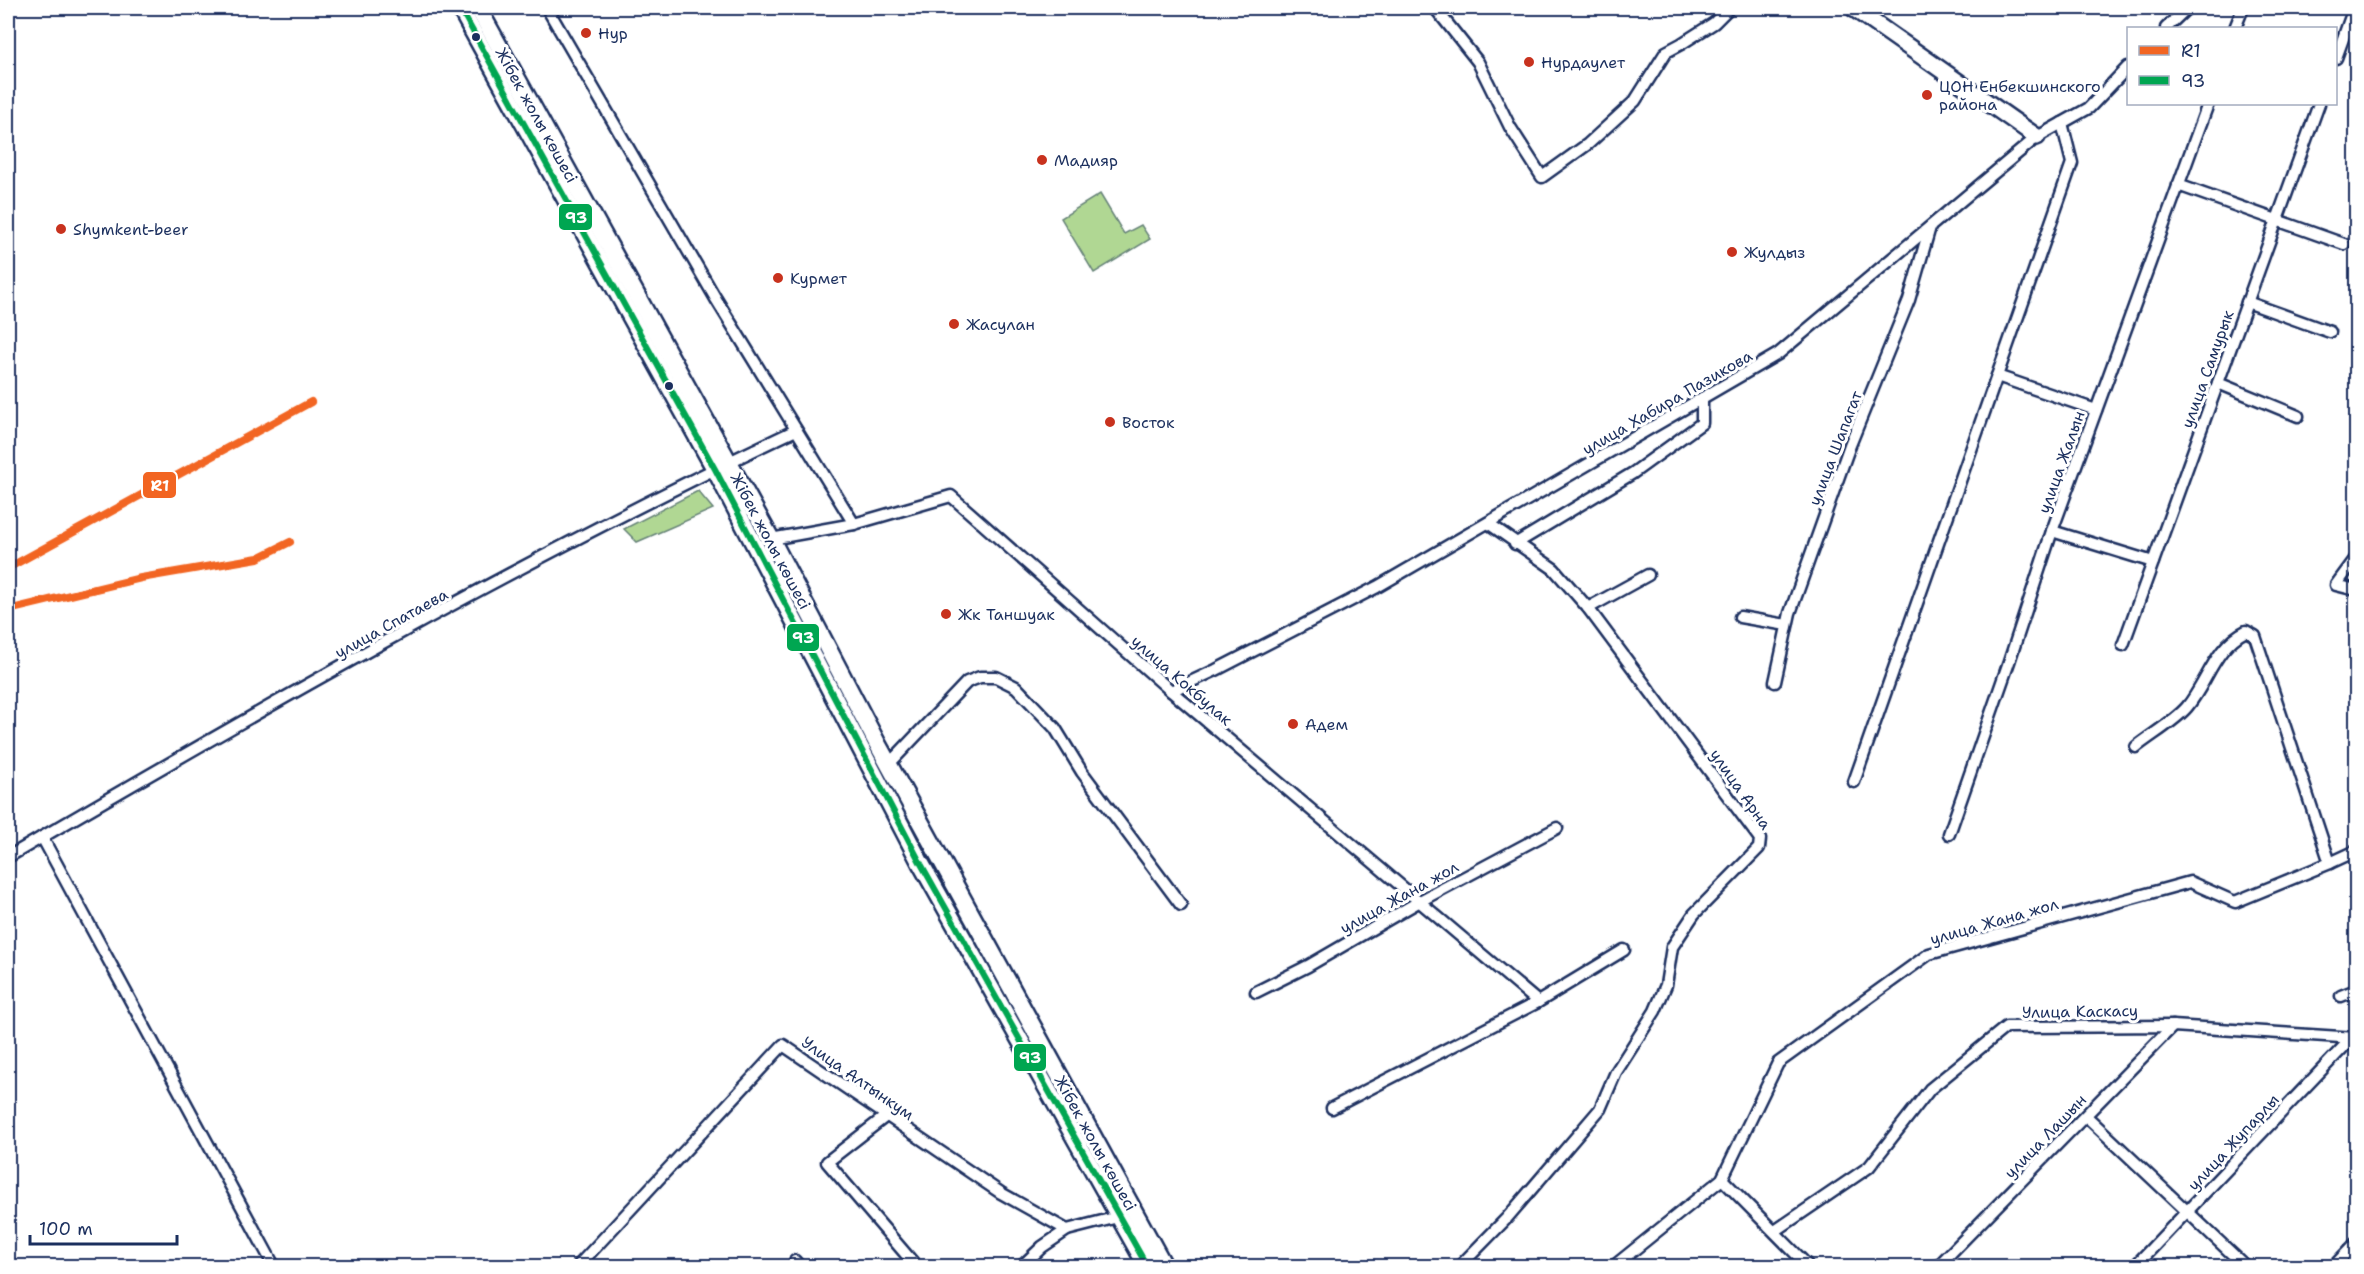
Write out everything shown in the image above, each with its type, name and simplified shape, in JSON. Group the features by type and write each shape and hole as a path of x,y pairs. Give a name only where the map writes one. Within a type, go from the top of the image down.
{"main road":[{"name":"Жібек жолы көшесі","path":"460,8 721,466 771,539 889,764 1164,1266"},
{"name":"Жібек жолы көшесі","path":"478,8 721,466 920,862 1147,1266"}],"street":[{"path":"547,8 716,299 854,524"},
{"path":"1435,8 1478,62 1510,127 1542,177 1588,144 1635,101 1666,52 1714,23 1729,8"},
{"path":"1853,8 2037,137"},
{"path":"2167,27 2187,8"},
{"path":"2235,27 2243,8"},
{"path":"2337,55 2354,8"},
{"name":"улица Хабира Пазикова","path":"1171,691 1377,587 1778,354 2037,137 2089,108 2127,68"},
{"name":"улица Жалын","path":"1949,834 2052,531 2208,105"},
{"name":"улица Самурык","path":"2123,645 2319,105"},
{"path":"1854,782 2072,163 2062,123"},
{"path":"2178,185 2344,244"},
{"name":"улица Шапагат","path":"1775,682 1787,625 1850,446 1909,300 1930,227"},
{"path":"2247,302 2330,332"},
{"path":"1997,376 2096,410"},
{"path":"2218,383 2298,416"},
{"path":"1515,544 1633,473 1702,423 1702,398"},
{"name":"улица Спатаева","path":"8,857 296,692 505,578 721,466 796,430"},
{"name":"улица Кокбулак","path":"771,539 854,524 951,496 1171,691 1538,1002"},
{"name":"улица Арна","path":"1460,1266 1506,1219 1600,1109 1616,1072 1655,1011 1666,985 1672,947 1694,914 1759,849 1760,839 1588,608 1554,569 1488,523"},
{"path":"2052,531 2153,562"},
{"path":"2356,558 2336,585 2356,590"},
{"path":"1588,608 1648,575"},
{"path":"1740,617 1787,625"},
{"path":"2136,747 2187,708 2216,660 2237,636 2246,631 2255,636 2330,864"},
{"path":"889,764 967,682 980,677 996,677 1016,687 1056,728 1082,772 1181,905"},
{"name":"улица Жана жол","path":"1256,992 1308,966 1420,901 1557,828"},
{"path":"42,837 274,1266"},
{"name":"улица Жана жол","path":"1614,1266 1722,1179 1778,1063 1929,954 2190,882 2235,902 2330,864 2356,850"},
{"path":"1332,1108 1538,1002 1624,950"},
{"path":"2341,996 2356,990"},
{"name":"Улица Каскасу","path":"1775,1231 1869,1167 1930,1089 2006,1027 2173,1026 2354,1038"},
{"name":"улица Лашын","path":"1938,1266 2173,1026"},
{"name":"улица Жупарлы","path":"2135,1266 2354,1038"},
{"name":"Улица Алтынкум","path":"578,1266 783,1045 1001,1193 1067,1230"},
{"path":"886,1116 827,1162 916,1266"},
{"path":"2086,1116 2245,1266"},
{"path":"1722,1179 1808,1266"},
{"path":"1022,1266 1042,1247 1067,1230 1118,1217"},
{"path":"2334,1266 2356,1243"}],"green space":[{"path":"1100,194 1124,234 1141,225 1150,239 1094,273 1061,218"},
{"path":"698,491 713,509 637,542 624,529"}],"transit line":[{"name":"93","path":"460,8 715,469 920,862 1147,1266"},
{"name":"R1","path":"8,568 311,402"},
{"name":"R1","path":"8,610 141,578 258,558 290,542"}],"place":[{"name":"Нур","path":"586,33"},
{"name":"Нурдаулет","path":"1529,62"},
{"name":"ЦОН Енбекшинского района","path":"1927,95"},
{"name":"Мадияр","path":"1042,160"},
{"name":"Shymkent-beer","path":"61,229"},
{"name":"Жулдыз","path":"1732,252"},
{"name":"Курмет","path":"778,278"},
{"name":"Жасулан","path":"954,324"},
{"name":"Восток","path":"1110,422"},
{"name":"Жк Таншуак","path":"946,614"},
{"name":"Адем","path":"1293,724"}]}
